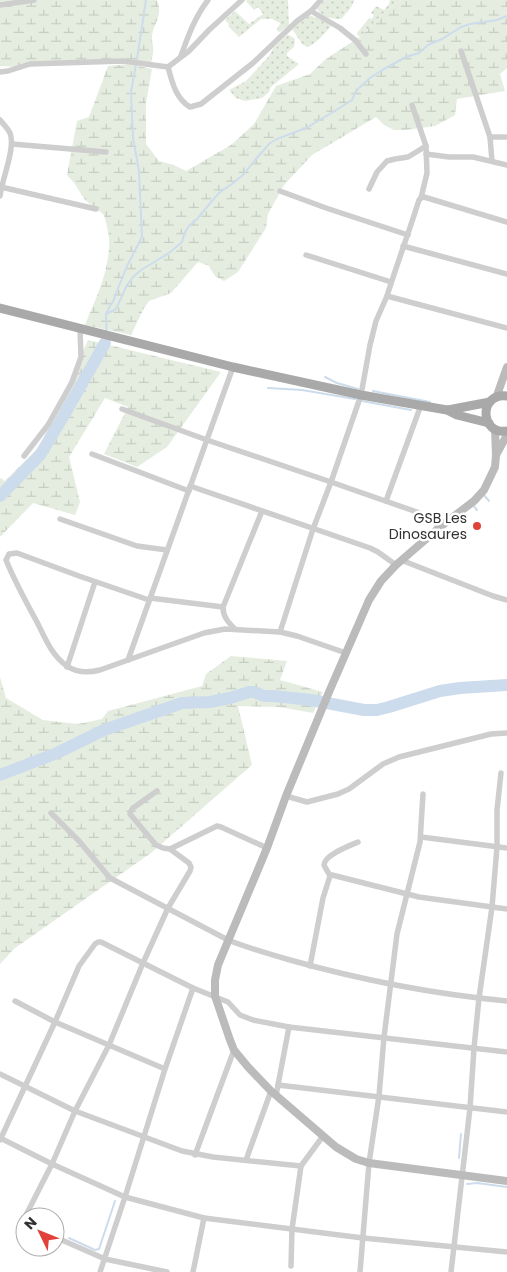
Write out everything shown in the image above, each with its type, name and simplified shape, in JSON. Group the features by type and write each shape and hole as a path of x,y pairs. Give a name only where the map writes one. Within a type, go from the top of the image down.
{"main road":[{"path":"0,308 233,367 448,410 457,415 502,431 507,431"},
{"path":"507,367 493,400 486,409 486,416 492,426 496,455 495,467 484,490 474,501 398,562 374,591 359,622 286,796 267,848 218,965 215,980 215,996 234,1050 274,1094 346,1154 368,1163 507,1182"},
{"path":"448,410 507,396"},
{"path":"496,455 507,435"}],"street":[{"path":"0,5 34,0"},
{"path":"180,58 187,37 199,12 208,0"},
{"path":"0,72 30,64 123,61 168,66 189,51 242,0"},
{"path":"168,66 176,92 182,102 190,107 201,104 253,63 321,0"},
{"path":"311,11 340,28 355,40 366,54"},
{"path":"461,51 490,138 492,161"},
{"path":"280,632 313,529 361,394 376,321 387,296 421,198 427,173 426,146 412,105"},
{"path":"0,120 6,126 12,144 0,196"},
{"path":"490,138 507,137"},
{"path":"12,144 106,152"},
{"path":"369,189 377,172 387,161 408,157 426,146"},
{"path":"426,154 448,157 473,157 507,165"},
{"path":"1,187 96,209"},
{"path":"280,191 408,235"},
{"path":"421,198 424,197 507,222"},
{"path":"404,246 507,274"},
{"path":"306,255 391,282"},
{"path":"387,296 507,328"},
{"path":"24,456 48,425 72,382 80,356 80,329"},
{"path":"128,660 233,367"},
{"path":"386,501 421,405"},
{"path":"122,409 417,512 440,527"},
{"path":"92,454 262,511 378,552 398,562 507,600"},
{"path":"235,629 225,618 223,607 262,511"},
{"path":"60,519 137,546 168,550"},
{"path":"223,607 150,599 95,582 17,553 9,554 6,558 16,585 50,649 67,667 72,669 84,672 100,670 204,633 225,629 280,632 298,636 346,653"},
{"path":"67,667 95,582"},
{"path":"286,796 307,802 338,794 349,789 383,764 399,757 491,734 507,733"},
{"path":"451,1272 470,1108 479,998 492,907 497,847 497,810 501,773"},
{"path":"30,1207 52,1164 75,1111 109,1045 168,908 190,871 191,866 189,863 170,849 156,845 130,814 133,808 157,791"},
{"path":"360,1272 368,1163 379,1096 397,934 421,837 423,794"},
{"path":"50,813 79,841 110,878 228,940 310,966 391,985 507,1001"},
{"path":"170,849 217,826 267,848"},
{"path":"421,837 507,848"},
{"path":"310,966 323,898 330,876 324,866 324,862 337,851 358,842"},
{"path":"330,876 432,899 507,909"},
{"path":"507,1052 289,1027 253,1020 240,1015 230,1003 194,988 102,942 98,942 79,966 0,1139 125,1197 204,1218 362,1238 507,1252"},
{"path":"100,1272 165,1068 194,988"},
{"path":"15,1001 55,1022 165,1068"},
{"path":"246,1160 278,1085 289,1027"},
{"path":"195,1155 234,1050"},
{"path":"0,1074 75,1111 195,1155 301,1166"},
{"path":"278,1085 507,1112"},
{"path":"291,1266 292,1229 301,1166 323,1136"},
{"path":"194,1272 204,1218"},
{"path":"65,1241 105,1259 167,1272"}],"green space":[{"path":"0,0 157,0 159,11 153,33 151,63 123,61 17,67 0,66"},
{"path":"247,0 288,0 289,25 280,32 277,29 280,23 272,19 261,19 239,37 225,20 235,11 249,24 263,14 258,7 254,10"},
{"path":"325,0 354,1 350,9 341,19 338,19 324,16 319,12 317,9"},
{"path":"390,0 402,0 389,8 361,36 358,36 357,33 369,18 372,19 374,15 371,13 376,6 384,10"},
{"path":"402,0 507,0 507,68 500,74 505,91 457,99 455,115 435,126 394,130 384,125 376,117 312,155 284,185 268,214 266,228 238,272 224,281 215,276 209,266 198,262 171,293 149,301 131,335 85,325 105,272 108,260 109,238 104,215 85,200 67,175 77,121 89,117 108,66 129,64 152,69 146,103 146,144 159,161 186,171 231,145 254,124 276,86 310,74 326,59 361,36 389,8"},
{"path":"309,15 331,26 318,40 308,47 303,45 292,29"},
{"path":"287,35 295,39 294,47 287,53 287,56 299,64 271,87 269,92 262,98 245,101 236,98 229,90 246,81 269,56 274,47"},
{"path":"88,340 221,372 167,447 137,467 104,454 128,407 105,398 69,457 80,502 75,515 33,503 0,537 0,478 5,481 40,446"},
{"path":"231,656 287,661 280,680 323,692 313,713 279,707 238,706 252,765 151,853 15,948 0,964 0,677 6,698 43,720 78,724 102,719 108,711 202,686 206,674"}],"waterway":[{"path":"106,332 107,312 142,237 139,171 133,138 131,92 146,0"},
{"path":"106,314 116,309 127,285 133,277 182,242 189,226 220,192 244,174 270,143 306,128 333,112 352,100 359,88 370,78 406,57 419,53 428,45 461,27 497,20 507,16"},
{"path":"105,337 105,343"},
{"path":"0,496 40,455 105,343"},
{"path":"325,377 337,383 358,389"},
{"path":"268,388 302,390 355,399"},
{"path":"373,391 430,402"},
{"path":"362,401 411,410"},
{"path":"484,495 489,501"},
{"path":"472,504 477,510"},
{"path":"0,775 57,753 104,730 182,703 210,702 254,692 264,696 311,700 364,710 377,710 440,691 507,685"},
{"path":"459,1158 461,1134"},
{"path":"467,1184 477,1183 507,1187"},
{"path":"69,1238 95,1250 99,1249 115,1201"}],"place":[{"name":"GSB Les Dinosaures","path":"477,526"}]}
